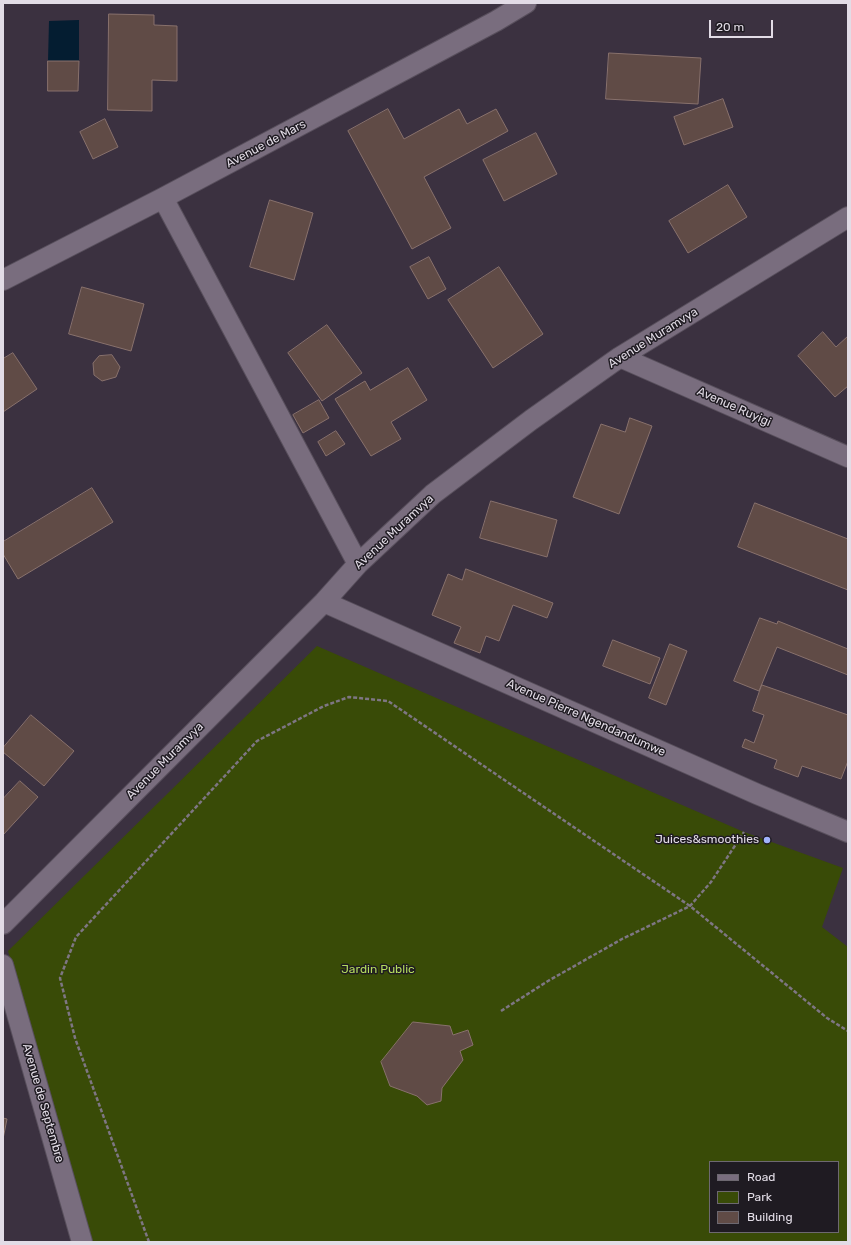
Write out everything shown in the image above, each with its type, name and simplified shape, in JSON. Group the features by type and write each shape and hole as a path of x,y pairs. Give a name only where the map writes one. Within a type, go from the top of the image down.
{"street":[{"name":"Avenue de Mars","path":"3,280 163,198 496,21 526,3"},
{"path":"163,198 358,564"},
{"name":"Avenue Muramvya","path":"3,924 324,602 358,564 433,494 531,420 620,357 848,216"},
{"name":"Avenue Ruyigi","path":"620,357 848,457"},
{"name":"Avenue Pierre Ngendandumwe","path":"324,602 757,794 848,832"},
{"name":"Avenue de Septembre","path":"3,965 82,1242"}],"path":[{"path":"149,1242 74,1038 60,978 76,937 257,741 324,706 349,697 388,701 690,906 827,1018 848,1031"},
{"path":"501,1010 548,981 622,940 690,906 711,882 744,832"}],"green space":[{"name":"Jardin Public","path":"317,646 744,832 843,868 822,927 848,947 848,1242 90,1242 8,951"}],"water":[{"path":"79,20 79,61 48,61 49,21"}],"building":[{"path":"109,14 154,15 154,25 177,26 177,81 152,80 152,111 108,110"},
{"path":"609,53 701,58 698,104 606,99"},
{"path":"48,61 79,61 78,91 48,91"},
{"path":"723,99 733,127 684,145 674,117"},
{"path":"388,109 404,139 459,109 467,124 496,109 508,131 424,177 451,228 412,249 348,131"},
{"path":"105,119 118,147 93,159 80,132"},
{"path":"536,133 557,174 504,201 483,160"},
{"path":"728,185 747,217 688,253 669,221"},
{"path":"270,200 313,213 294,280 250,267"},
{"path":"429,257 446,289 428,299 410,267"},
{"path":"499,267 543,334 493,368 448,300"},
{"path":"82,287 144,304 131,351 69,334"},
{"path":"327,325 362,373 322,401 288,353"},
{"path":"823,332 836,347 848,336 848,386 835,397 798,356"},
{"path":"13,353 37,389 3,412 3,359"},
{"path":"112,355 120,367 116,377 102,381 94,375 93,363 99,356"},
{"path":"408,368 427,400 391,422 401,439 371,456 335,399 365,381 370,390"},
{"path":"319,400 329,418 303,433 293,415"},
{"path":"630,418 652,426 619,514 573,497 601,424 625,432"},
{"path":"336,431 345,444 326,456 318,442"},
{"path":"92,488 113,522 18,579 3,554 3,542"},
{"path":"491,501 557,520 547,557 480,538"},
{"path":"755,503 848,539 848,590 738,547"},
{"path":"466,569 553,603 547,618 513,605 499,641 486,636 480,653 454,643 461,627 432,615 448,574 462,580"},
{"path":"760,618 777,624 778,621 848,649 848,675 777,647 759,691 734,681"},
{"path":"613,640 660,658 650,684 603,666"},
{"path":"670,644 687,651 666,705 649,698"},
{"path":"762,685 848,715 848,761 841,779 802,766 798,777 774,768 777,760 742,747 745,739 754,743 764,715 753,711"},
{"path":"31,715 74,751 44,786 3,752 3,748"},
{"path":"20,781 38,797 3,835 3,799"},
{"path":"413,1022 450,1026 453,1035 468,1030 473,1045 460,1051 463,1060 442,1088 441,1101 427,1105 417,1096 390,1086 381,1062"},
{"path":"3,1118 7,1119 3,1139"}],"place":[{"name":"Juices&smoothies","path":"767,840"}]}
